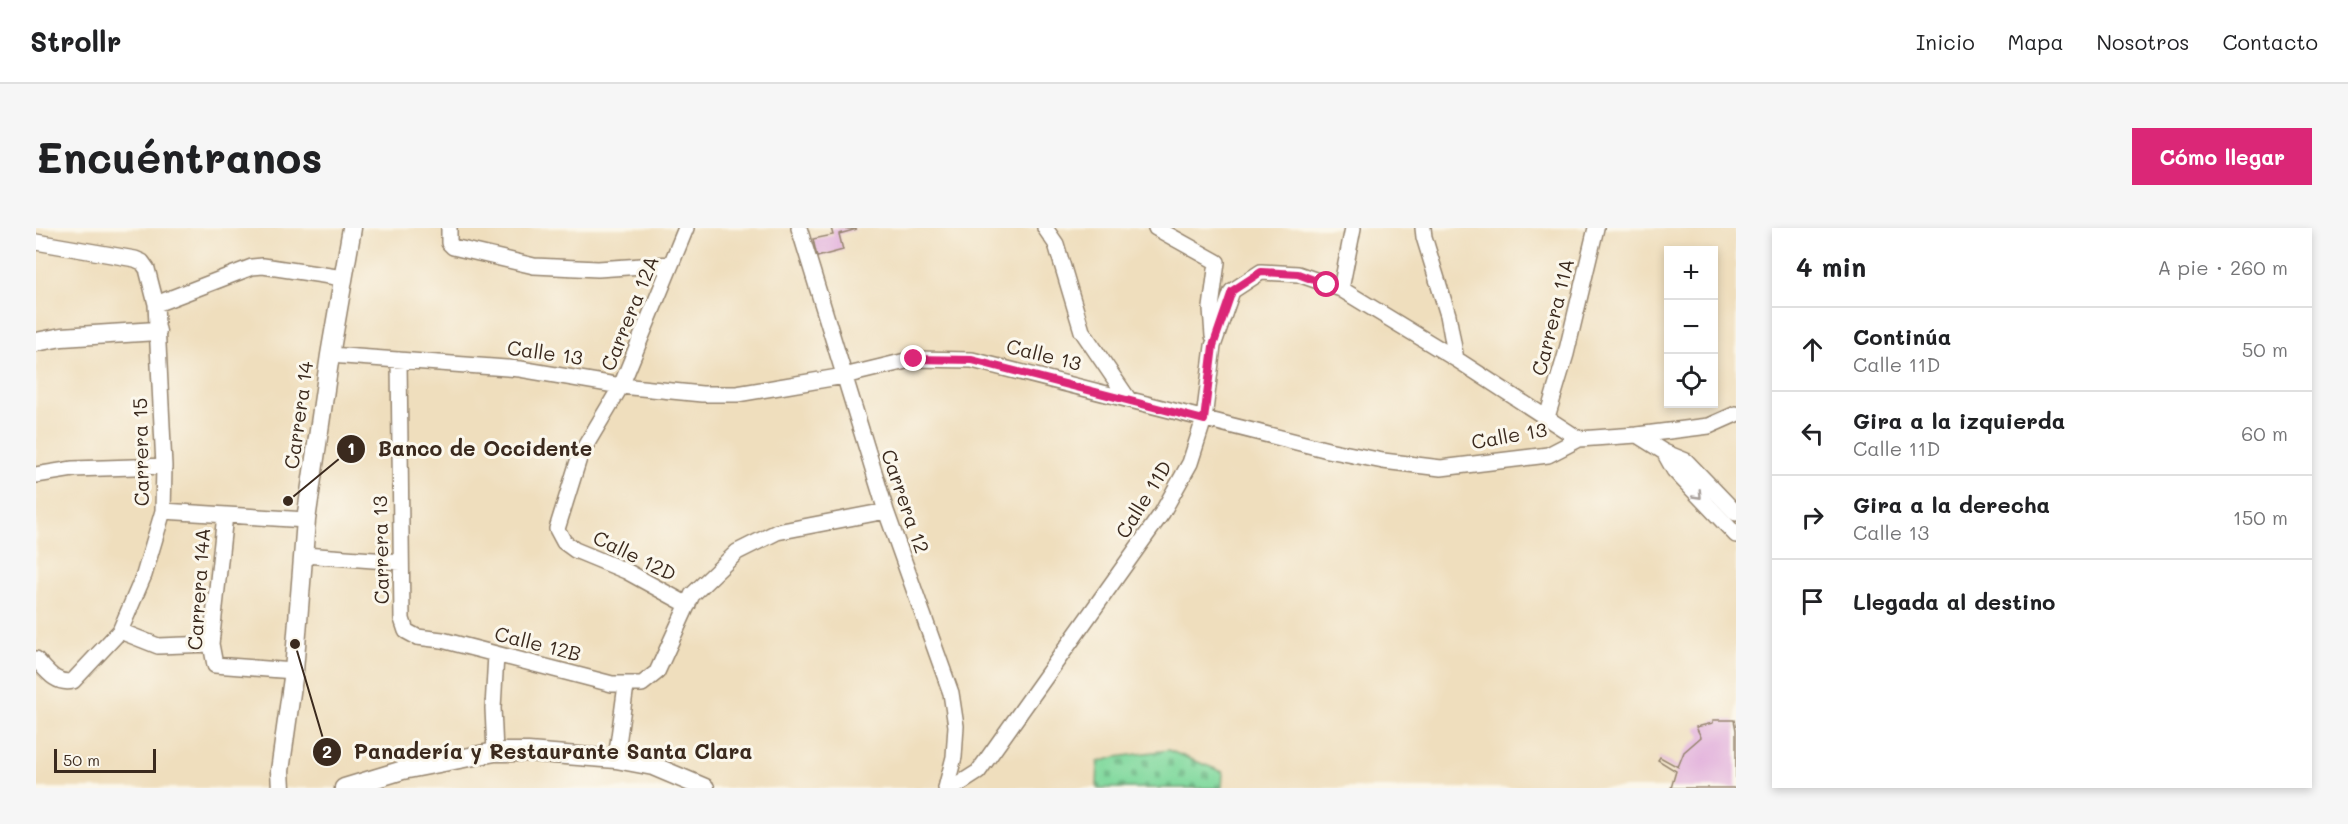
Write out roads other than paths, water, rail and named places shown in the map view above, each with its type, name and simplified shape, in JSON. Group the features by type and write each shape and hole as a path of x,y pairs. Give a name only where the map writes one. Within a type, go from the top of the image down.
{"street":[{"name":"Carrera 14","path":"281,788 280,771 294,671 306,520 330,355 352,228"},
{"name":"Carrera 12A","path":"564,542 556,529 580,455 621,386 686,228"},
{"name":"Carrera 12","path":"799,228 886,510 951,693 956,726 954,757 946,788"},
{"path":"1045,228 1056,244 1082,331 1129,400"},
{"path":"1156,228 1217,262 1211,308 1213,346"},
{"path":"1341,290 1353,228"},
{"path":"1424,228 1424,237 1448,315 1456,359"},
{"name":"Carrera 11A","path":"1547,417 1566,354 1596,228"},
{"path":"449,236 453,247 534,266 598,268 671,264"},
{"name":"Carrera 15","path":"36,243 142,262 147,269 156,304 164,466 163,511 144,575 120,632 73,681 65,683 56,679 36,659"},
{"path":"156,304 252,267 263,266 343,278"},
{"name":"Calle 11D","path":"953,788 978,772 1162,513 1190,463 1204,420 1213,346 1232,291 1261,272 1298,274 1341,290 1456,359 1579,439"},
{"path":"36,342 62,337 157,330"},
{"name":"Calle 13","path":"330,355 520,369 621,386 702,394 737,394 843,376 914,359 972,360 1328,450 1383,461 1441,468 1548,455 1579,439 1709,426 1736,414"},
{"name":"Carrera 13","path":"399,360 402,620 406,631"},
{"path":"1637,435 1664,452 1686,461 1736,513"},
{"path":"1664,452 1674,470 1736,535"},
{"path":"36,475 73,469 164,466"},
{"path":"687,605 692,595 737,552 777,532 886,510"},
{"path":"163,511 306,520"},
{"name":"Carrera 14A","path":"225,515 212,644 215,665 294,671"},
{"name":"Calle 12D","path":"564,542 575,550 626,571 687,605"},
{"path":"304,555 401,562"},
{"name":"Calle 12B","path":"406,631 417,637 442,640 604,682 626,685 642,684 657,672 687,605"},
{"path":"120,632 158,646 212,644"},
{"path":"495,752 493,708 496,655"},
{"path":"616,759 626,685"},
{"path":"344,788 403,770 495,752 528,752 616,759 653,766 705,788"}],"place":[{"name":"Banco de Occidente","path":"288,501"},
{"name":"Panadería y Restaurante Santa Clara","path":"295,644"}]}
